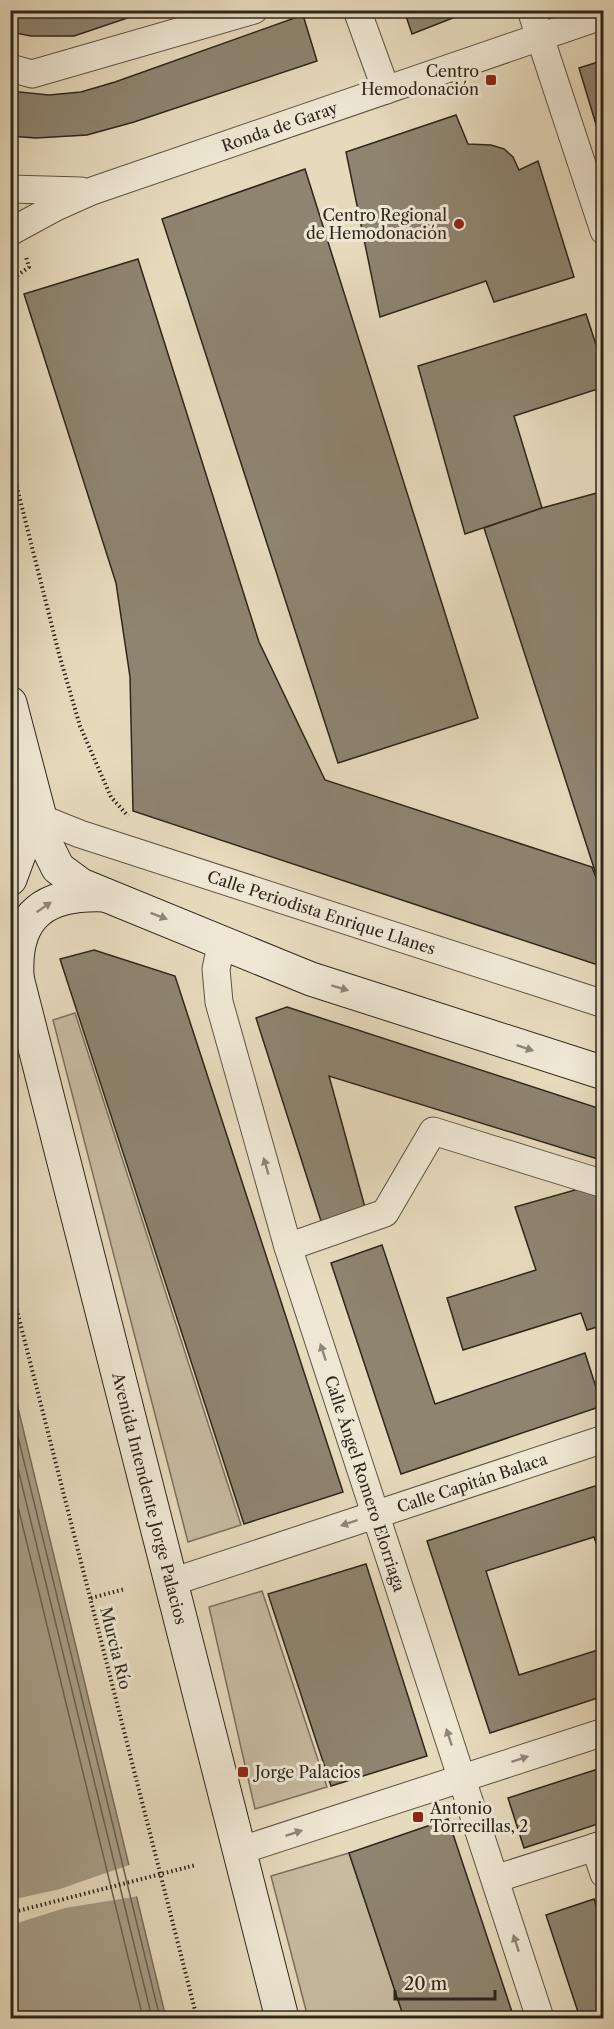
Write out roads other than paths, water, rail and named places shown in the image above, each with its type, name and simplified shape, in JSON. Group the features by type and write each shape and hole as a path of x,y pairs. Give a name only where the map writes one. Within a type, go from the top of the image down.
{"main road":[{"path":"10,703 27,801 24,841 10,879"},
{"path":"27,801 58,868 69,878 104,895 310,979 603,1074"},
{"name":"Avenida Intendente Jorge Palacios","path":"104,895 69,896 54,901 38,911 30,919 22,935 14,964 282,2019"}],"street":[{"path":"10,68 32,74 254,10"},
{"path":"357,10 386,90"},
{"path":"531,10 603,231"},
{"name":"Ronda de Garay","path":"10,232 92,190 603,15"},
{"name":"Ronda de Garay","path":"10,189 92,190"},
{"name":"Calle Periodista Enrique Llanes","path":"27,801 80,834 603,1004"},
{"name":"Calle Ángel Romero Elorriaga","path":"222,942 216,969 219,1002 288,1247 540,2019"},
{"path":"288,1247 385,1213 433,1131 603,1184"},
{"name":"Calle Capitán Balaca","path":"172,1582 603,1439"},
{"path":"239,1851 603,1732"},
{"path":"495,1879 599,1845 603,1874"}],"water":[{"path":"11,1379 166,2018 11,2018"}],"place":[{"name":"Centro Hemodonación","path":"491,80"},
{"name":"Centro Regional de Hemodonación","path":"459,224"},
{"name":"Jorge Palacios","path":"243,1772"},
{"name":"Antonio Torrecillas, 2","path":"418,1817"}]}
